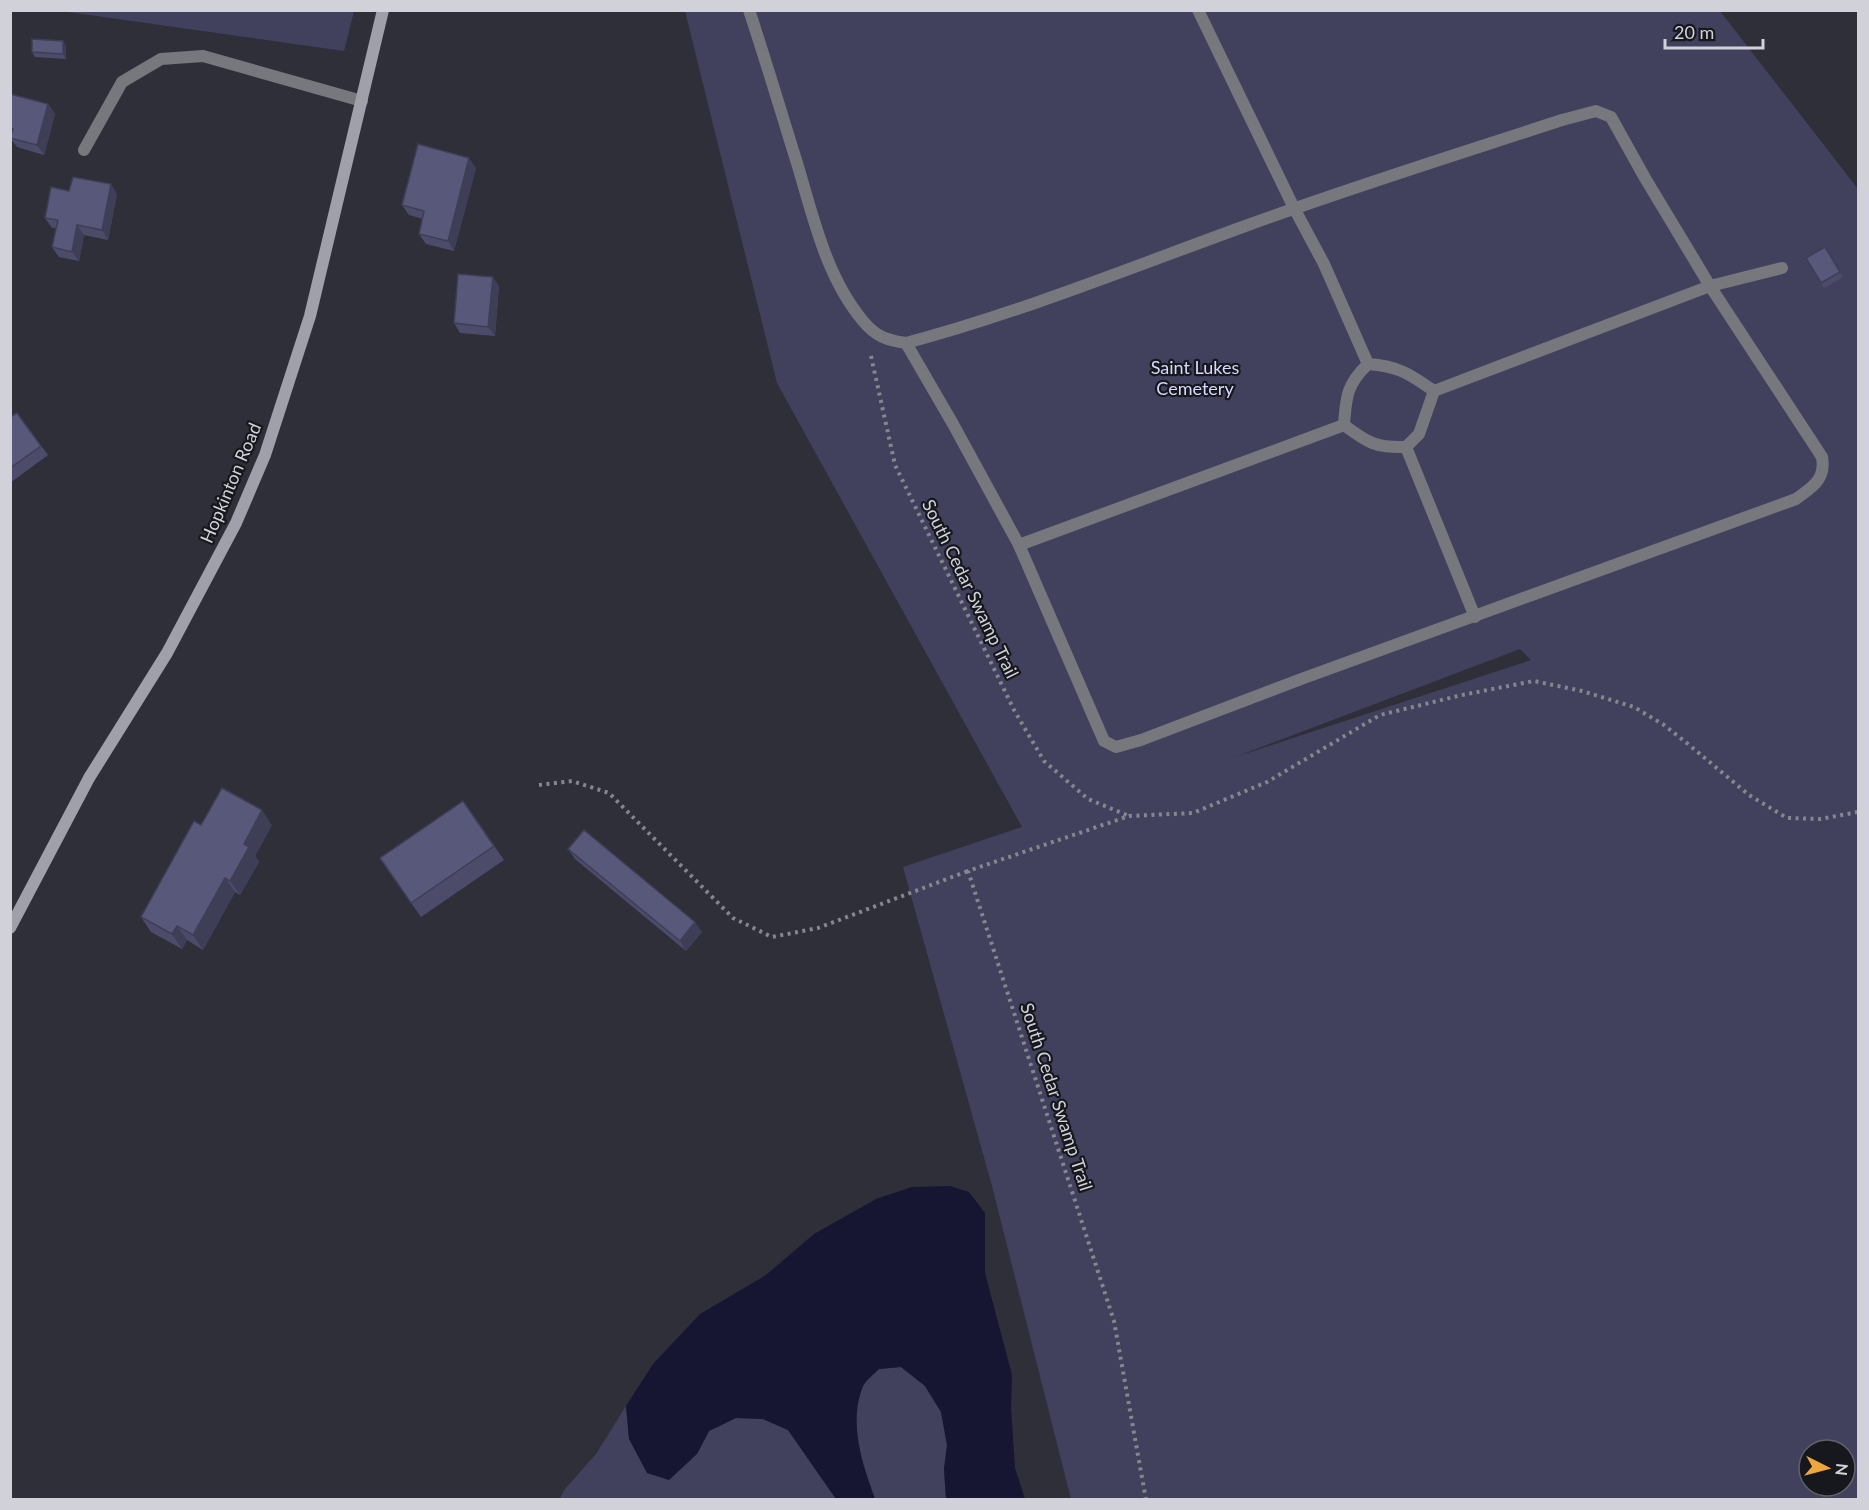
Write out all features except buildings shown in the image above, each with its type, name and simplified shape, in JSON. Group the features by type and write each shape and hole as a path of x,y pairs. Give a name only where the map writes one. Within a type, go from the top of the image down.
{"main road":[{"name":"Hopkinton Road","path":"10,928 89,778 172,644 236,523 265,455 310,316 383,10"}],"lane":[{"path":"749,10 832,270 864,323 884,339 906,343 942,333 1294,208 1551,123 1596,111 1611,117 1710,285 1822,457 1824,468 1817,483 1796,499 1304,678 1141,740 1116,747 1104,741 1019,545 906,343"},
{"path":"1198,10 1294,208 1324,264 1368,364"},
{"path":"84,150 122,82 161,59 203,56 362,101"},
{"path":"1344,425 1362,439 1383,448 1406,447 1419,434 1434,391 1710,285 1782,268"},
{"path":"1344,425 1346,393 1355,376 1368,364 1389,365 1414,376 1434,391"},
{"path":"1019,545 1344,425"},
{"path":"1406,447 1474,617"}],"path":[{"name":"South Cedar Swamp Trail","path":"864,323 895,465 1014,710 1044,761 1088,799 1129,816"},
{"name":"South Cedar Swamp Trail","path":"1146,1500 1114,1321 968,871 1129,816 1193,813 1267,782 1380,715 1462,695 1534,681 1582,691 1634,707 1664,725 1749,795 1787,818 1820,819 1858,812"},
{"path":"539,785 572,781 609,793 733,918 772,937 818,928 968,871"}],"green space":[{"path":"354,10 344,51 61,11"},
{"name":"Saint Lukes Cemetery","path":"685,11 1720,11 1858,189 1858,1499 1071,1499 992,1186 903,867 1022,827 777,383","holes":["1520,649 1531,660 1235,757"]},
{"path":"901,1367 925,1386 941,1412 947,1445 944,1469 946,1499 875,1499 859,1443 857,1415 859,1400 864,1384 879,1369"},
{"path":"626,1406 629,1439 697,1454 709,1431 736,1418 763,1419 788,1430 836,1499 559,1500 565,1489 596,1454"}],"shaded area":[{"path":"950,1186 969,1192 985,1213 985,1273 1012,1375 1011,1407 1015,1468 1025,1499 946,1499 944,1469 947,1445 941,1412 925,1386 901,1367 879,1369 864,1384 859,1400 858,1443 875,1499 836,1499 788,1430 763,1419 736,1418 709,1431 697,1454 669,1480 647,1473 629,1439 626,1406 653,1364 700,1314 766,1275 814,1234 876,1199 912,1187"}]}
